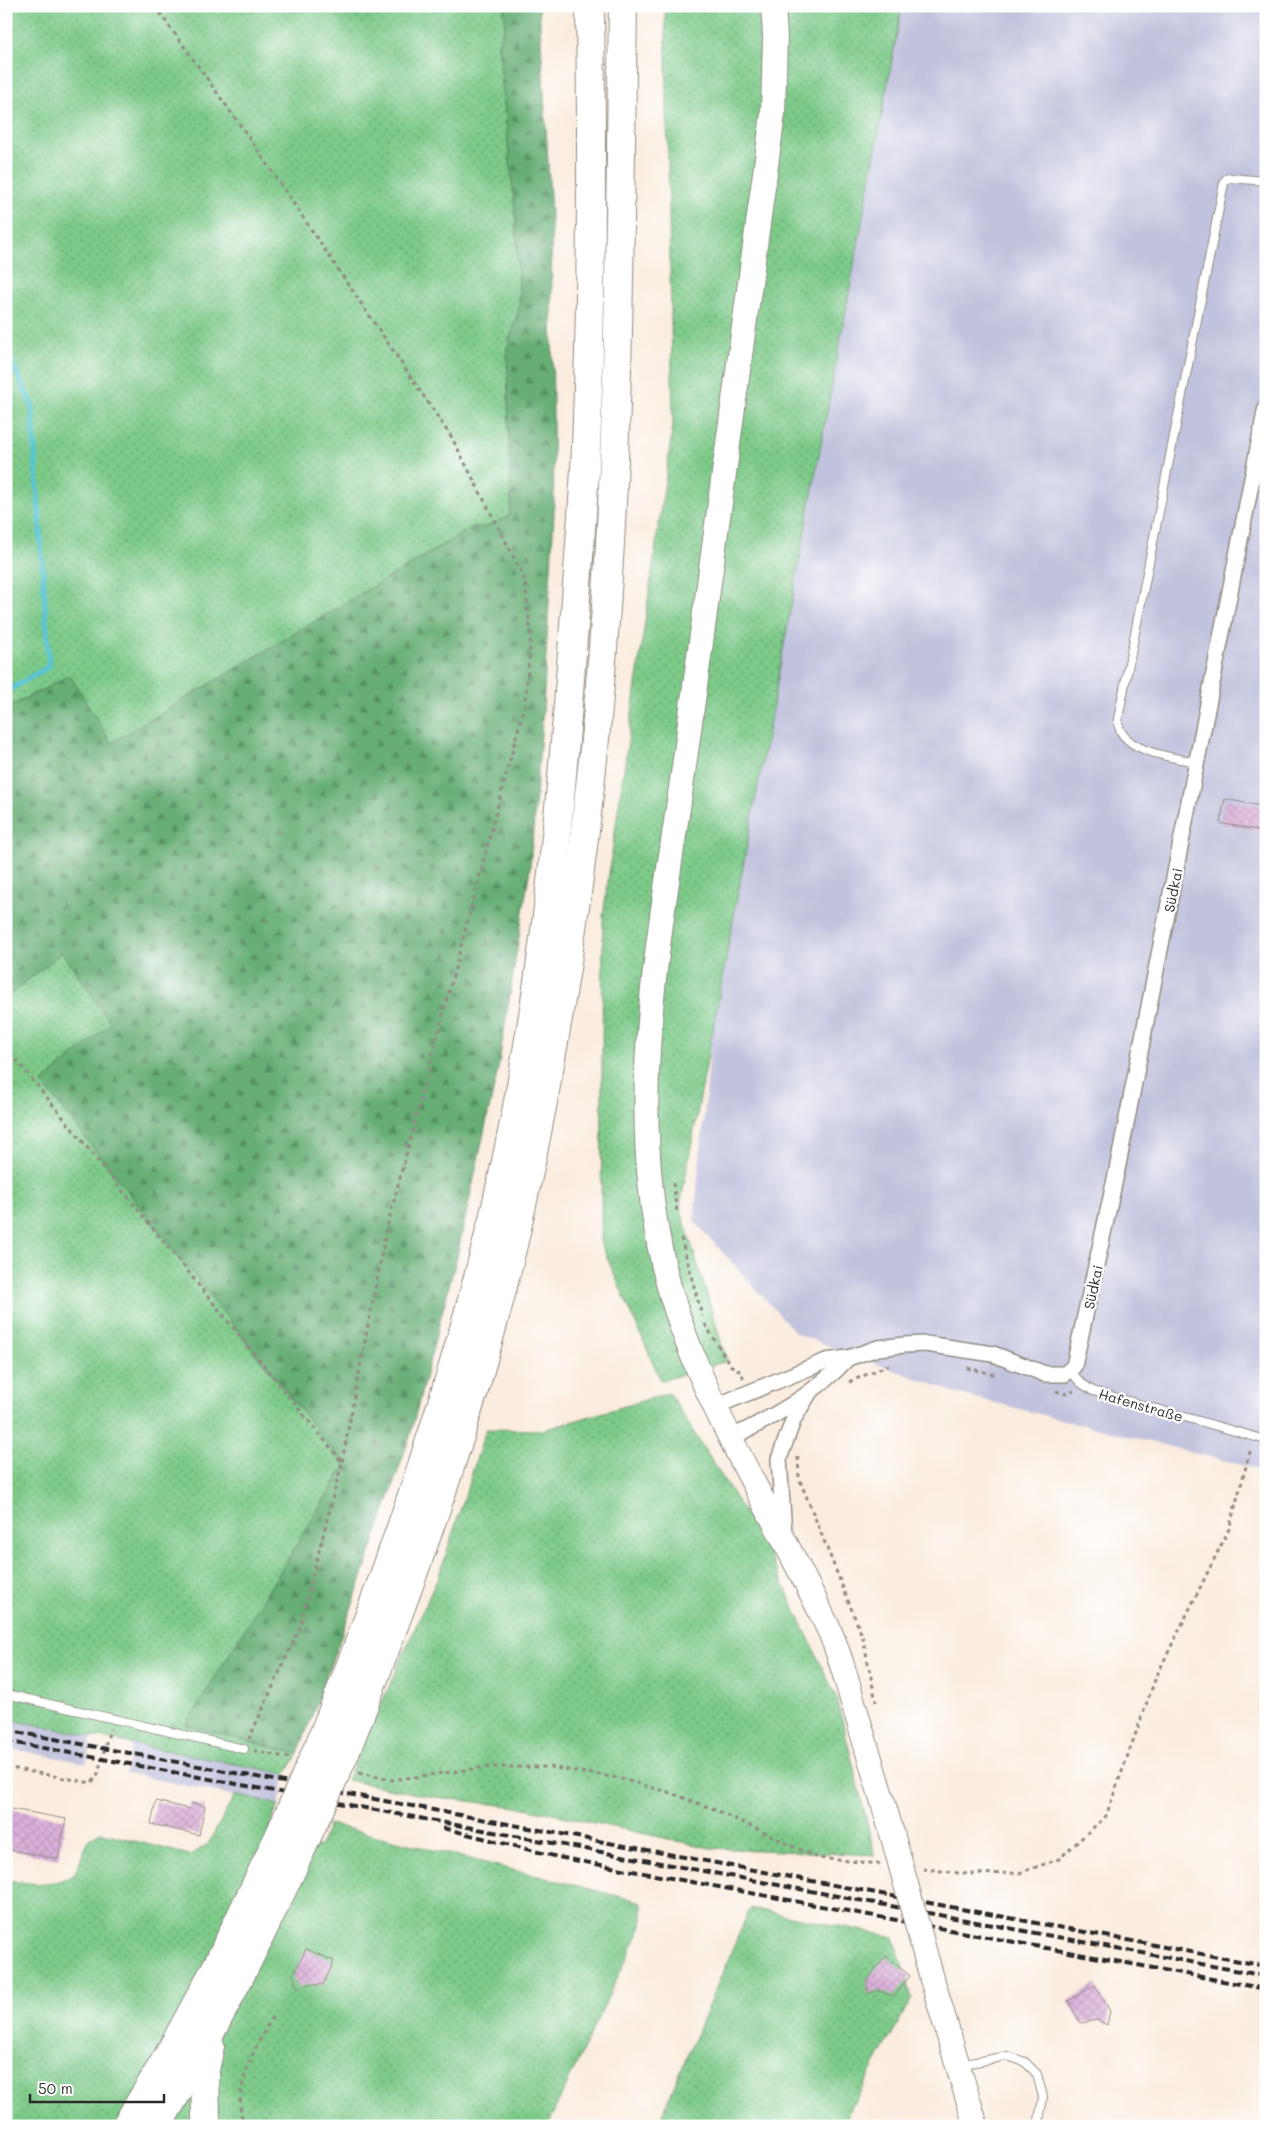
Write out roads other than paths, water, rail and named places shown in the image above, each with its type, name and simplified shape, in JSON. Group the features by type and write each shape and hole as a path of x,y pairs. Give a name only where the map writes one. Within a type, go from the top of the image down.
{"highway":[{"path":"158,2126 216,2024 260,1938 293,1837 320,1743 369,1623 408,1512 470,1312 498,1199 522,1080 544,941 566,732 585,467 589,265 590,6"},
{"path":"126,2126 293,1837 350,1763 389,1642 432,1520 494,1319 524,1195 547,1084 570,949 596,731 610,546 619,322 623,6"},
{"path":"208,2126 206,2119 205,2070 216,2024"}],"main road":[{"path":"773,6 775,36 773,114 680,798 654,966 647,1041 645,1106 650,1201 663,1266 688,1347 731,1438 784,1537 838,1651 894,1837 932,1979 976,2126"}],"street":[{"name":"Südkai","path":"1070,1371 1077,1360 1080,1348 1114,1188 1266,407"},
{"path":"716,1406 826,1361 848,1358 878,1348 926,1344 992,1354 1045,1374 1060,1376 1070,1371"},
{"path":"731,1438 808,1394 831,1377 848,1358"},
{"path":"784,1537 779,1459 794,1418 808,1394"}],"lane":[{"path":"1198,762 1140,748 1122,734 1118,719 1224,183 1226,179 1230,178 1266,181"},
{"name":"Hafenstraße","path":"1070,1371 1086,1387 1266,1440"},
{"path":"6,1694 244,1749"},
{"path":"957,2065 1008,2056 1025,2062 1037,2074 1043,2097 1038,2126"}],"waterway":[{"path":"6,350 32,405 49,666 6,692"}],"railway":[{"path":"6,1730 1266,1966"},
{"path":"6,1741 1266,1976"},
{"path":"443,1828 558,1857 1266,1989"}]}
